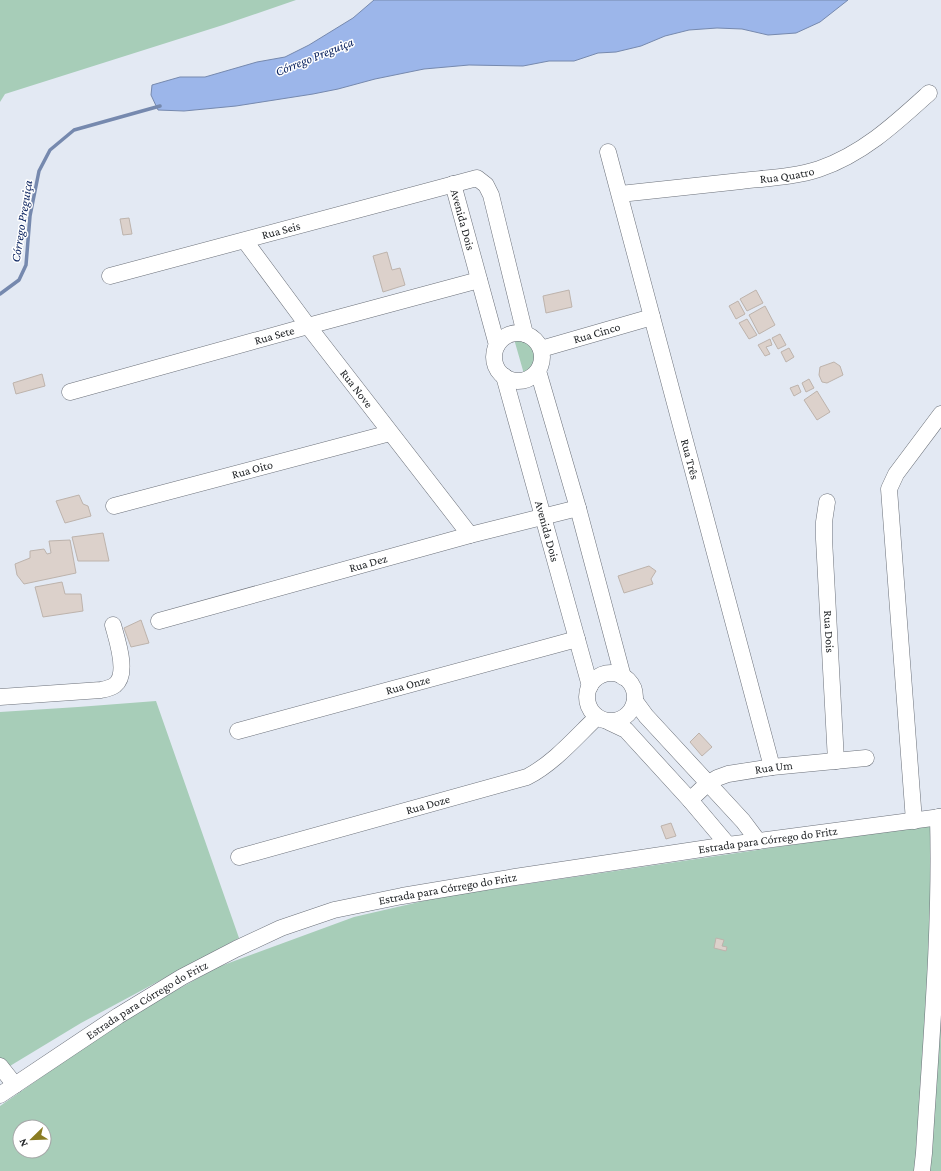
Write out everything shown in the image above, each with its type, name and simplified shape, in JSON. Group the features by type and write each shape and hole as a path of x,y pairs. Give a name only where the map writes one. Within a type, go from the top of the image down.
{"street":[{"name":"Rua Quatro","path":"620,194 790,176 819,169 846,157 872,142 898,122 929,93"},
{"name":"Rua Três","path":"608,152 772,767"},
{"name":"Avenida Dois","path":"525,334 491,195 486,185 477,178 453,184 497,345 495,351 496,365 504,376 590,686 588,692 589,706 603,719"},
{"name":"Rua Seis","path":"110,276 453,184"},
{"name":"Rua Nove","path":"245,241 308,326 470,535"},
{"name":"Rua Sete","path":"70,392 479,280"},
{"name":"Rua Cinco","path":"541,349 652,317"},
{"path":"497,345 513,333 525,334 535,340 541,349 542,360 538,371 530,378 523,380 510,379 504,376"},
{"path":"538,371 578,508 623,677"},
{"path":"914,821 889,489 896,474 941,414"},
{"name":"Rua Oito","path":"114,506 390,433"},
{"name":"Rua Dois","path":"828,502 824,522 824,533 836,761"},
{"name":"Rua Dez","path":"159,621 470,535 578,508"},
{"path":"0,697 101,690 116,684 121,677 122,664 113,625"},
{"name":"Rua Onze","path":"238,731 577,639"},
{"path":"590,686 594,680 606,674 618,674 632,685 634,690 634,707 627,716 616,721 603,719"},
{"path":"635,701 646,716 742,821 758,841"},
{"path":"603,719 626,730 690,800 728,845"},
{"name":"Rua Doze","path":"238,857 527,777 538,772 603,719"},
{"name":"Rua Um","path":"690,800 707,784 728,774 772,767 866,758"},
{"path":"922,1171 939,908 939,817"},
{"name":"Estrada para Córrego do Fritz","path":"0,1095 118,1016 188,974 236,948 334,910 402,896 516,877 728,845 939,817"},
{"path":"0,1066 15,1085"}],"green space":[{"path":"0,0 296,0 223,25 5,94 0,102"},
{"path":"514,339 527,343 534,352 533,363 530,369 524,374"},
{"path":"156,701 239,938 81,1023 0,1072 0,712"},
{"path":"941,823 941,1171 0,1171 0,1106 128,1017 218,967 354,917 445,896"}],"water":[{"path":"374,0 848,0 820,22 796,33 768,35 742,29 717,28 689,30 665,36 641,46 616,52 598,53 574,61 549,61 523,66 469,65 424,69 313,94 236,106 184,111 158,110 151,95 152,85 180,77 205,77 257,62 285,57 309,45 353,18"}],"building":[{"path":"129,218 132,234 123,235 120,219"},
{"path":"387,252 392,270 400,268 405,285 383,292 373,256"},
{"path":"569,290 572,307 546,313 543,296"},
{"path":"756,290 763,303 747,311 740,299"},
{"path":"738,301 745,314 736,319 729,306"},
{"path":"765,306 775,325 759,334 749,315"},
{"path":"747,319 757,335 749,339 739,323"},
{"path":"780,334 786,345 778,349 772,338"},
{"path":"770,339 772,345 766,347 770,354 765,356 758,345"},
{"path":"789,348 794,357 786,362 781,352"},
{"path":"834,362 840,366 843,375 827,383 822,382 819,375 820,367"},
{"path":"42,374 45,386 16,394 13,383"},
{"path":"809,379 814,388 806,392 802,383"},
{"path":"798,385 801,392 794,396 790,388"},
{"path":"817,391 830,412 817,420 804,400"},
{"path":"79,495 83,504 88,506 91,516 65,523 56,501"},
{"path":"103,533 109,561 78,561 72,537"},
{"path":"70,540 76,573 24,584 17,575 15,564 30,558 30,551 44,549 47,554 51,553 49,541"},
{"path":"649,566 656,571 651,579 653,584 624,593 618,576"},
{"path":"62,582 65,594 81,594 83,611 43,617 35,587"},
{"path":"141,620 149,643 131,647 124,628"},
{"path":"699,733 712,747 702,756 690,742"},
{"path":"671,823 676,836 666,839 661,826"},
{"path":"716,938 724,940 722,946 727,947 726,951 714,948"}],"waterway":[{"name":"Córrego Preguiça","path":"0,294 19,280 26,265 30,216 39,171 50,150 74,130 160,106"}]}
